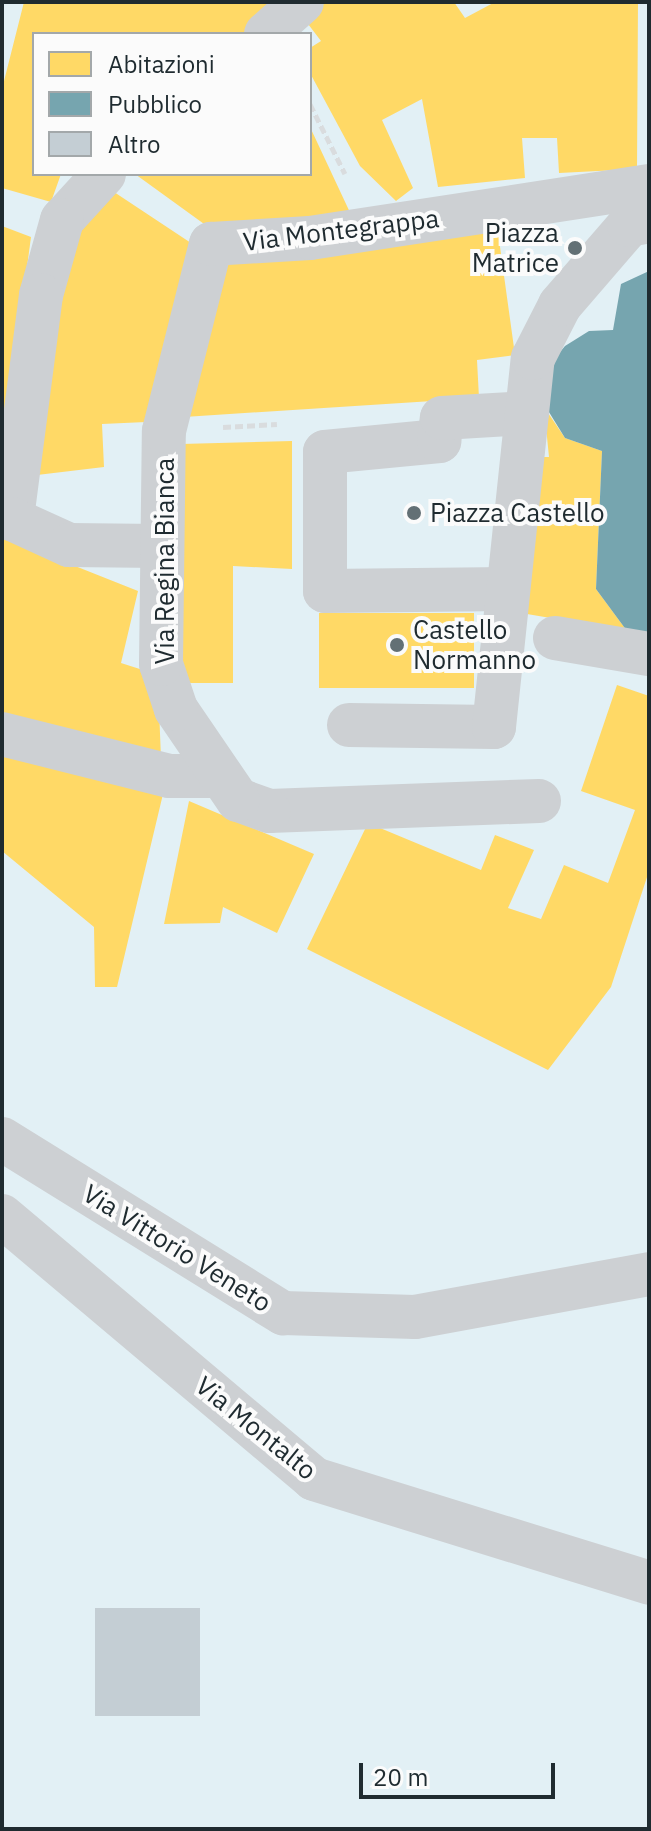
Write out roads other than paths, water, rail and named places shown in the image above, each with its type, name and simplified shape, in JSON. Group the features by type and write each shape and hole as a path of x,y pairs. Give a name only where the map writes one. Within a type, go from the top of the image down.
{"street":[{"path":"268,32 302,2"},
{"path":"102,176 62,220 27,369 13,480 12,519 69,545 160,546"},
{"name":"Via Montegrappa","path":"211,244 373,229 649,186"},
{"path":"349,725 494,727 533,358 560,305 629,225 649,221"},
{"name":"Via Regina Bianca","path":"211,244 164,431 160,546 161,664 176,709 238,800 269,811 539,801"},
{"path":"507,589 325,591 325,452 439,441 442,418 527,413"},
{"path":"555,638 649,654"},
{"path":"2,734 169,776 221,776"},
{"name":"Via Vittorio Veneto","path":"2,1139 283,1313 415,1317 649,1274"},
{"name":"Via Montalto","path":"2,1216 314,1479 649,1583"}],"place":[{"name":"Piazza Matrice","path":"575,248"},
{"name":"Piazza Castello","path":"414,513"},
{"name":"Castello Normanno","path":"397,645"}]}
